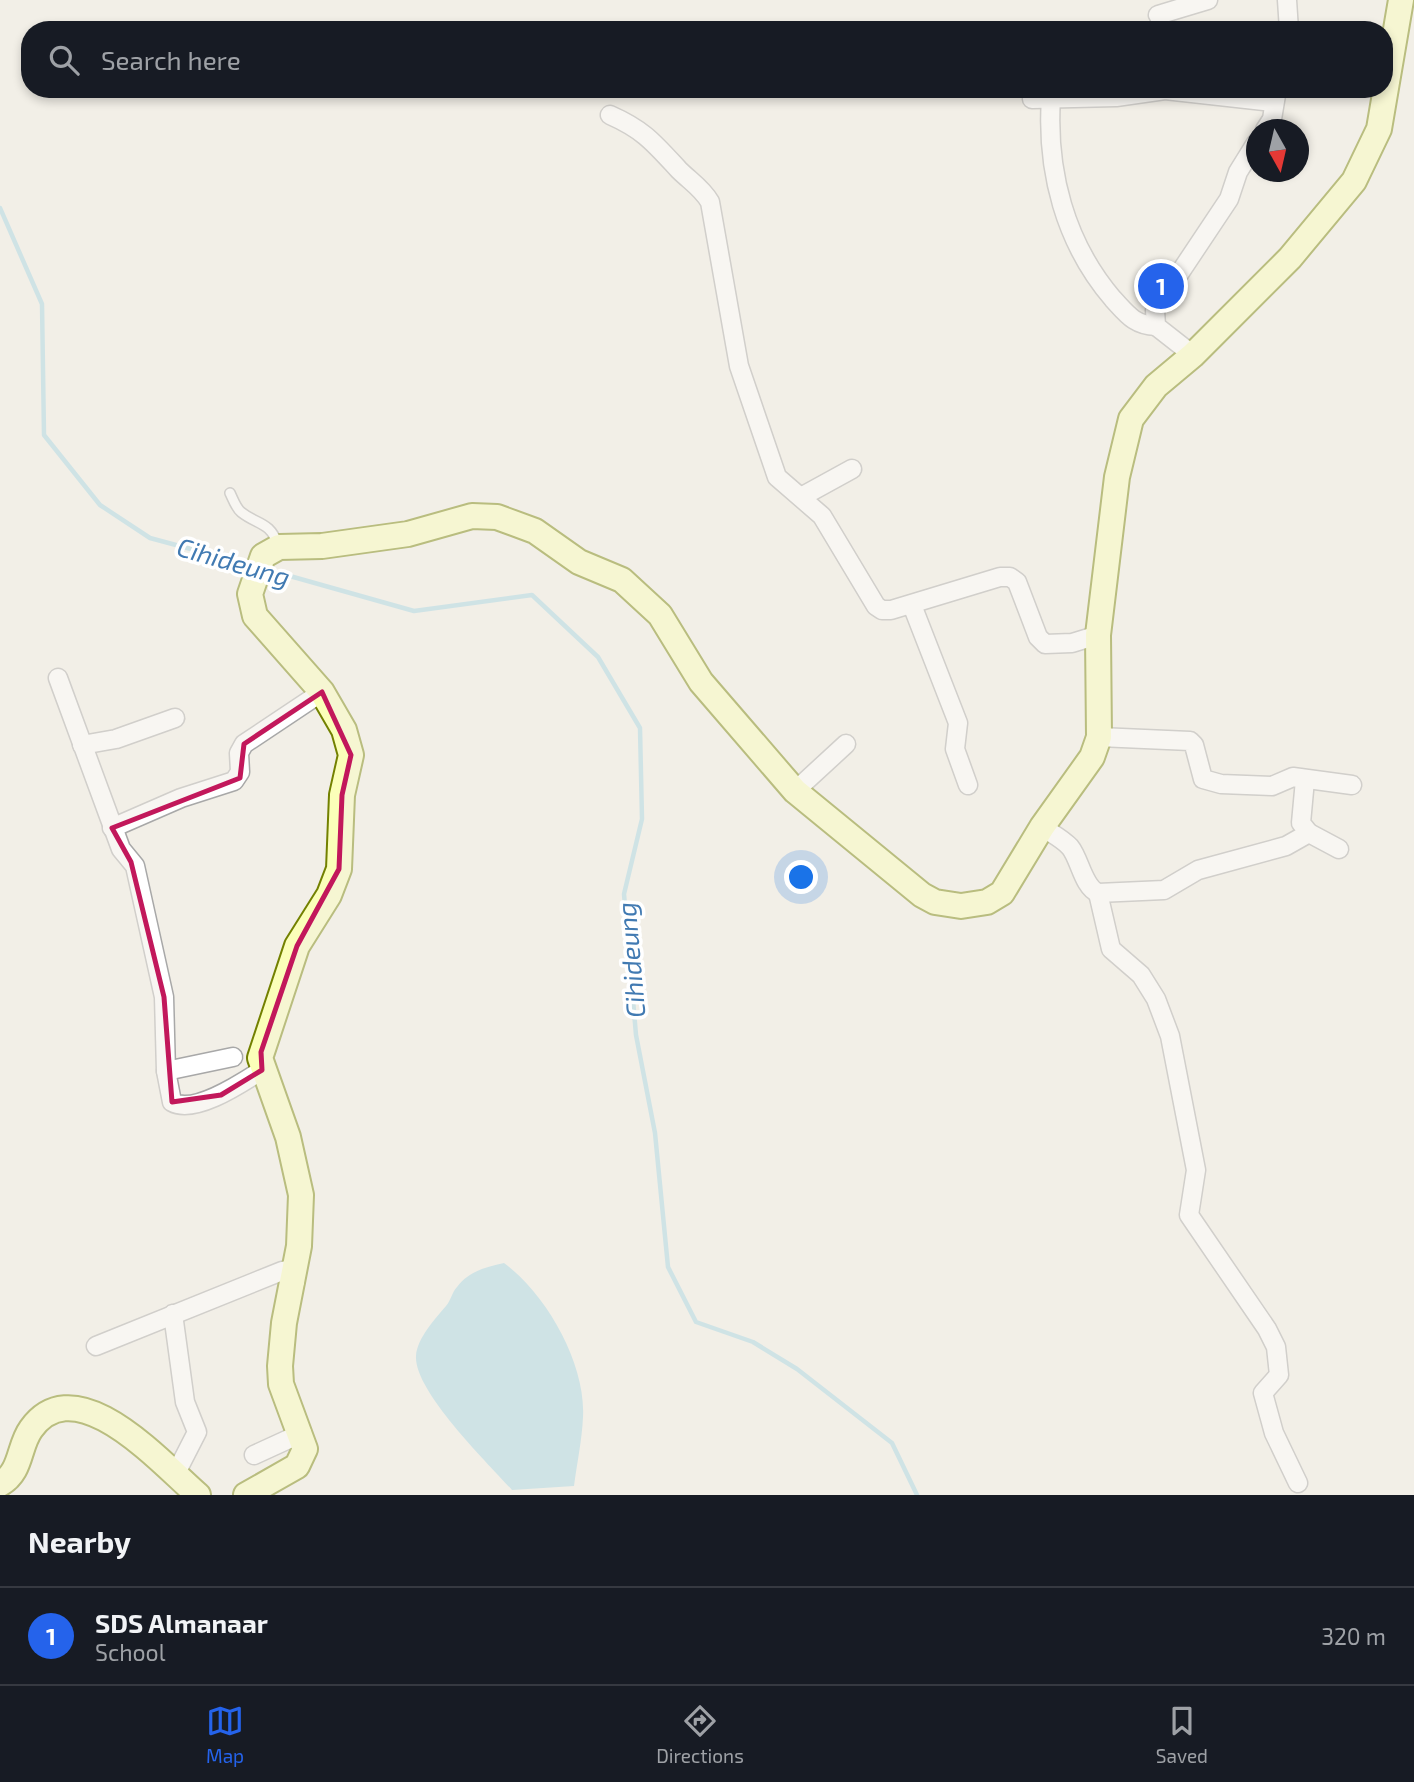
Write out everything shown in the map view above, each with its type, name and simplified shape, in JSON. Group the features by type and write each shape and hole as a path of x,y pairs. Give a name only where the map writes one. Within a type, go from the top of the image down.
{"main road":[{"path":"1393,49 1401,0"},
{"path":"246,1495 297,1466 305,1449 302,1433 281,1384 284,1323 295,1282 300,1195 288,1137 262,1070 261,1052 297,946 329,895 340,869 342,795 351,755 344,730 322,692 255,616 250,601 252,587 271,551 408,534 472,516 497,517 535,531 579,562 622,580 660,615 701,682 795,791 922,895 944,905 961,906 995,899 1009,884 1042,827 1092,757 1099,737 1098,635 1116,477 1131,419 1156,386 1193,355 1290,258 1354,181 1380,129 1385,98"},
{"path":"0,1483 18,1466 28,1433 40,1417 67,1407 96,1413 198,1495"}],"street":[{"path":"1158,15 1208,0"},
{"path":"1287,0 1288,21"},
{"path":"1032,99 1051,98 1051,150 1069,229 1094,276 1132,320 1142,325 1156,326 1193,355"},
{"path":"1272,119 1275,98"},
{"path":"610,115 637,127 655,141 680,171 700,187 710,202 739,366 777,477 822,516 878,608 886,611 912,605 990,580 1010,577 1017,582 1038,637 1045,644 1072,643 1098,635"},
{"path":"1156,326 1158,303 1228,199 1246,159"},
{"path":"801,497 852,469"},
{"path":"912,605 958,723 955,749 968,785"},
{"path":"58,678 112,828 121,849 135,866 164,997 166,1071 172,1102 180,1105 221,1095 262,1070"},
{"path":"112,828 180,798 233,781 239,776 239,753 244,744 322,692"},
{"path":"82,746 116,739 175,718"},
{"path":"1099,737 1190,741 1194,746 1203,779 1221,784 1272,786 1293,777 1352,785"},
{"path":"795,791 846,744"},
{"path":"1305,780 1300,817 1309,833 1339,849"},
{"path":"1042,827 1067,843 1079,859 1092,889 1098,893 1168,889 1198,870 1286,846 1309,833"},
{"path":"1098,893 1111,949 1141,975 1156,999 1170,1036 1194,1152 1195,1186 1189,1215 1267,1329 1276,1347 1279,1376 1263,1393 1274,1433 1298,1483"},
{"path":"166,1071 233,1057"},
{"path":"96,1346 282,1271 287,1270 295,1282"},
{"path":"173,1314 185,1402 197,1432 175,1475"},
{"path":"254,1455 302,1433"}],"lane":[{"path":"230,493 241,512 262,522 275,536 271,551"}],"highlighted area":[{"path":"322,692 351,755 342,795 339,869 297,946 261,1052 262,1070 221,1095 172,1102 164,997 131,862 112,828 240,778 244,744"}],"water":[{"path":"504,1263 520,1276 548,1311 560,1331 578,1375 583,1417 574,1486 512,1490 454,1426 427,1388 419,1371 416,1356 420,1342 448,1304 455,1289 472,1273"}],"waterway":[{"name":"Cihideung","path":"0,208 42,304 44,435 100,505 150,538 250,565"},
{"name":"Cihideung","path":"265,569 414,611 532,595 598,657 640,728 642,819 624,894 636,1035 655,1133 668,1267 696,1322 753,1342 797,1369 892,1443 917,1495"}],"place":[{"name":"SDS Almanaar","path":"1161,286"}]}
